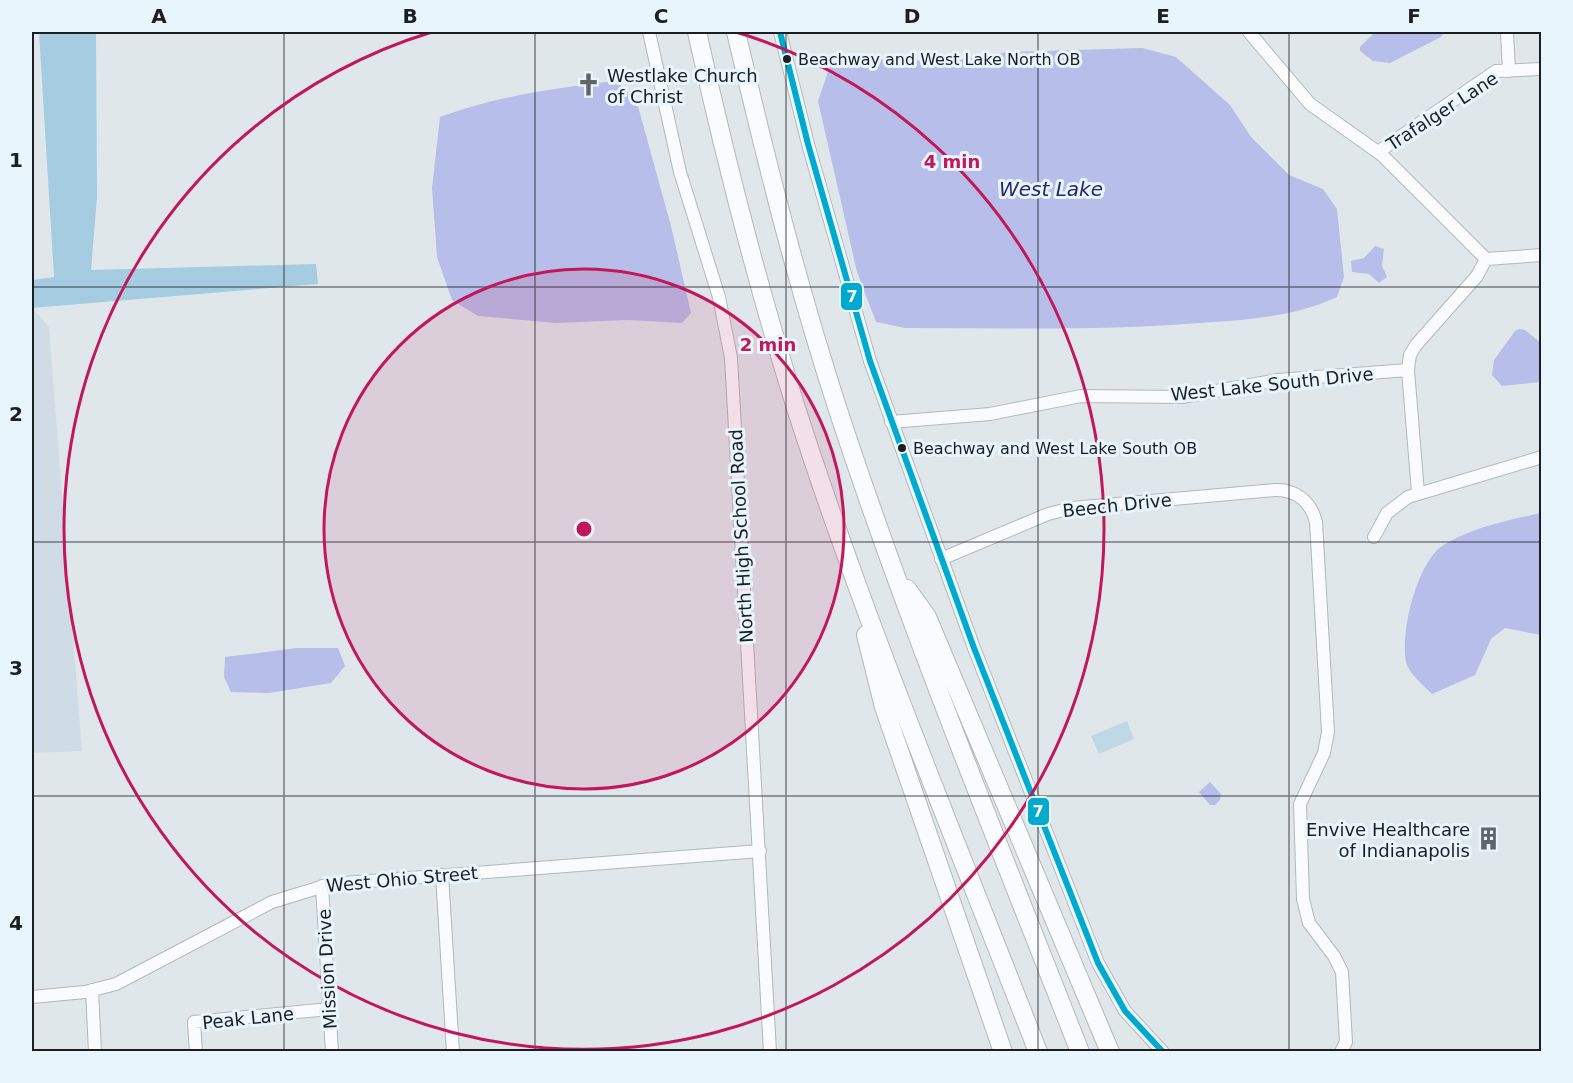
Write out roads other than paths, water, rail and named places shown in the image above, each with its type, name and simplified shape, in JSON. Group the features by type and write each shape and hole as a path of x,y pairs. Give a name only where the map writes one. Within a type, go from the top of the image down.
{"highway":[{"path":"697,32 724,153 796,408 843,546 1038,1052"},
{"path":"736,32 775,192 817,344 892,568 1080,1052"},
{"path":"843,546 884,707 1003,1052"},
{"path":"892,568 927,617 1110,1052"}],"street":[{"name":"North High School Road","path":"649,32 682,182 719,297 731,358 770,1052"},
{"path":"780,32 808,144 870,362 941,559 1098,963 1125,1011 1163,1052"},
{"path":"1249,32 1310,104 1378,152 1486,259 1542,255"},
{"path":"1507,32 1509,71"},
{"name":"Trafalger Lane","path":"1378,152 1496,71 1542,69"},
{"path":"1418,494 1408,369 1414,347 1477,276 1486,259"},
{"name":"West Lake South Drive","path":"891,422 990,414 1081,396 1182,397 1278,380 1408,369"},
{"path":"1374,537 1387,513 1399,502 1418,494 1542,457"},
{"name":"Beech Drive","path":"941,559 1048,514 1072,508 1275,490 1293,492 1309,505 1316,522 1328,732 1324,753 1300,804 1303,899 1309,923 1334,956 1342,972 1346,1042 1341,1052"},
{"name":"West Ohio Street","path":"32,997 92,990 135,975 272,902 322,886 760,851"},
{"path":"442,875 453,1052"},
{"name":"Mission Drive","path":"322,886 332,1052"},
{"path":"92,990 95,1052"},
{"name":"Peak Lane","path":"196,1052 194,1022 329,1009"}],"water":[{"path":"1375,32 1445,32 1441,37 1390,63 1373,61 1360,51 1360,47"},
{"name":"West Lake","path":"1142,48 1176,57 1230,105 1251,137 1289,175 1323,189 1337,209 1344,277 1337,297 1304,309 1270,316 1162,326 1052,329 905,328 876,322 857,272 818,101 831,63 891,59 929,61 976,58 1008,52"},
{"path":"616,81 636,99 671,226 691,313 682,323 628,320 556,323 478,316 452,300 437,257 432,188 440,117 505,98"},
{"path":"1375,246 1384,249 1382,266 1387,277 1379,283 1369,274 1352,272 1351,261 1364,258"},
{"path":"1525,330 1541,343 1541,382 1502,386 1492,375 1494,360 1515,331"},
{"path":"1541,513 1541,635 1505,628 1491,639 1475,675 1432,694 1410,671 1406,662 1405,649 1408,616 1426,565 1435,552 1456,538 1492,525"},
{"path":"297,648 338,648 345,666 331,683 269,693 231,692 224,677 225,657"},
{"path":"1210,782 1221,794 1220,800 1215,805 1210,805 1199,792"}],"place":[{"name":"Beachway and West Lake North OB","path":"787,59"},
{"name":"Westlake Church of Christ","path":"589,85"},
{"name":"Beachway and West Lake South OB","path":"902,448"},
{"name":"Envive Healthcare of Indianapolis","path":"1488,839"}]}
